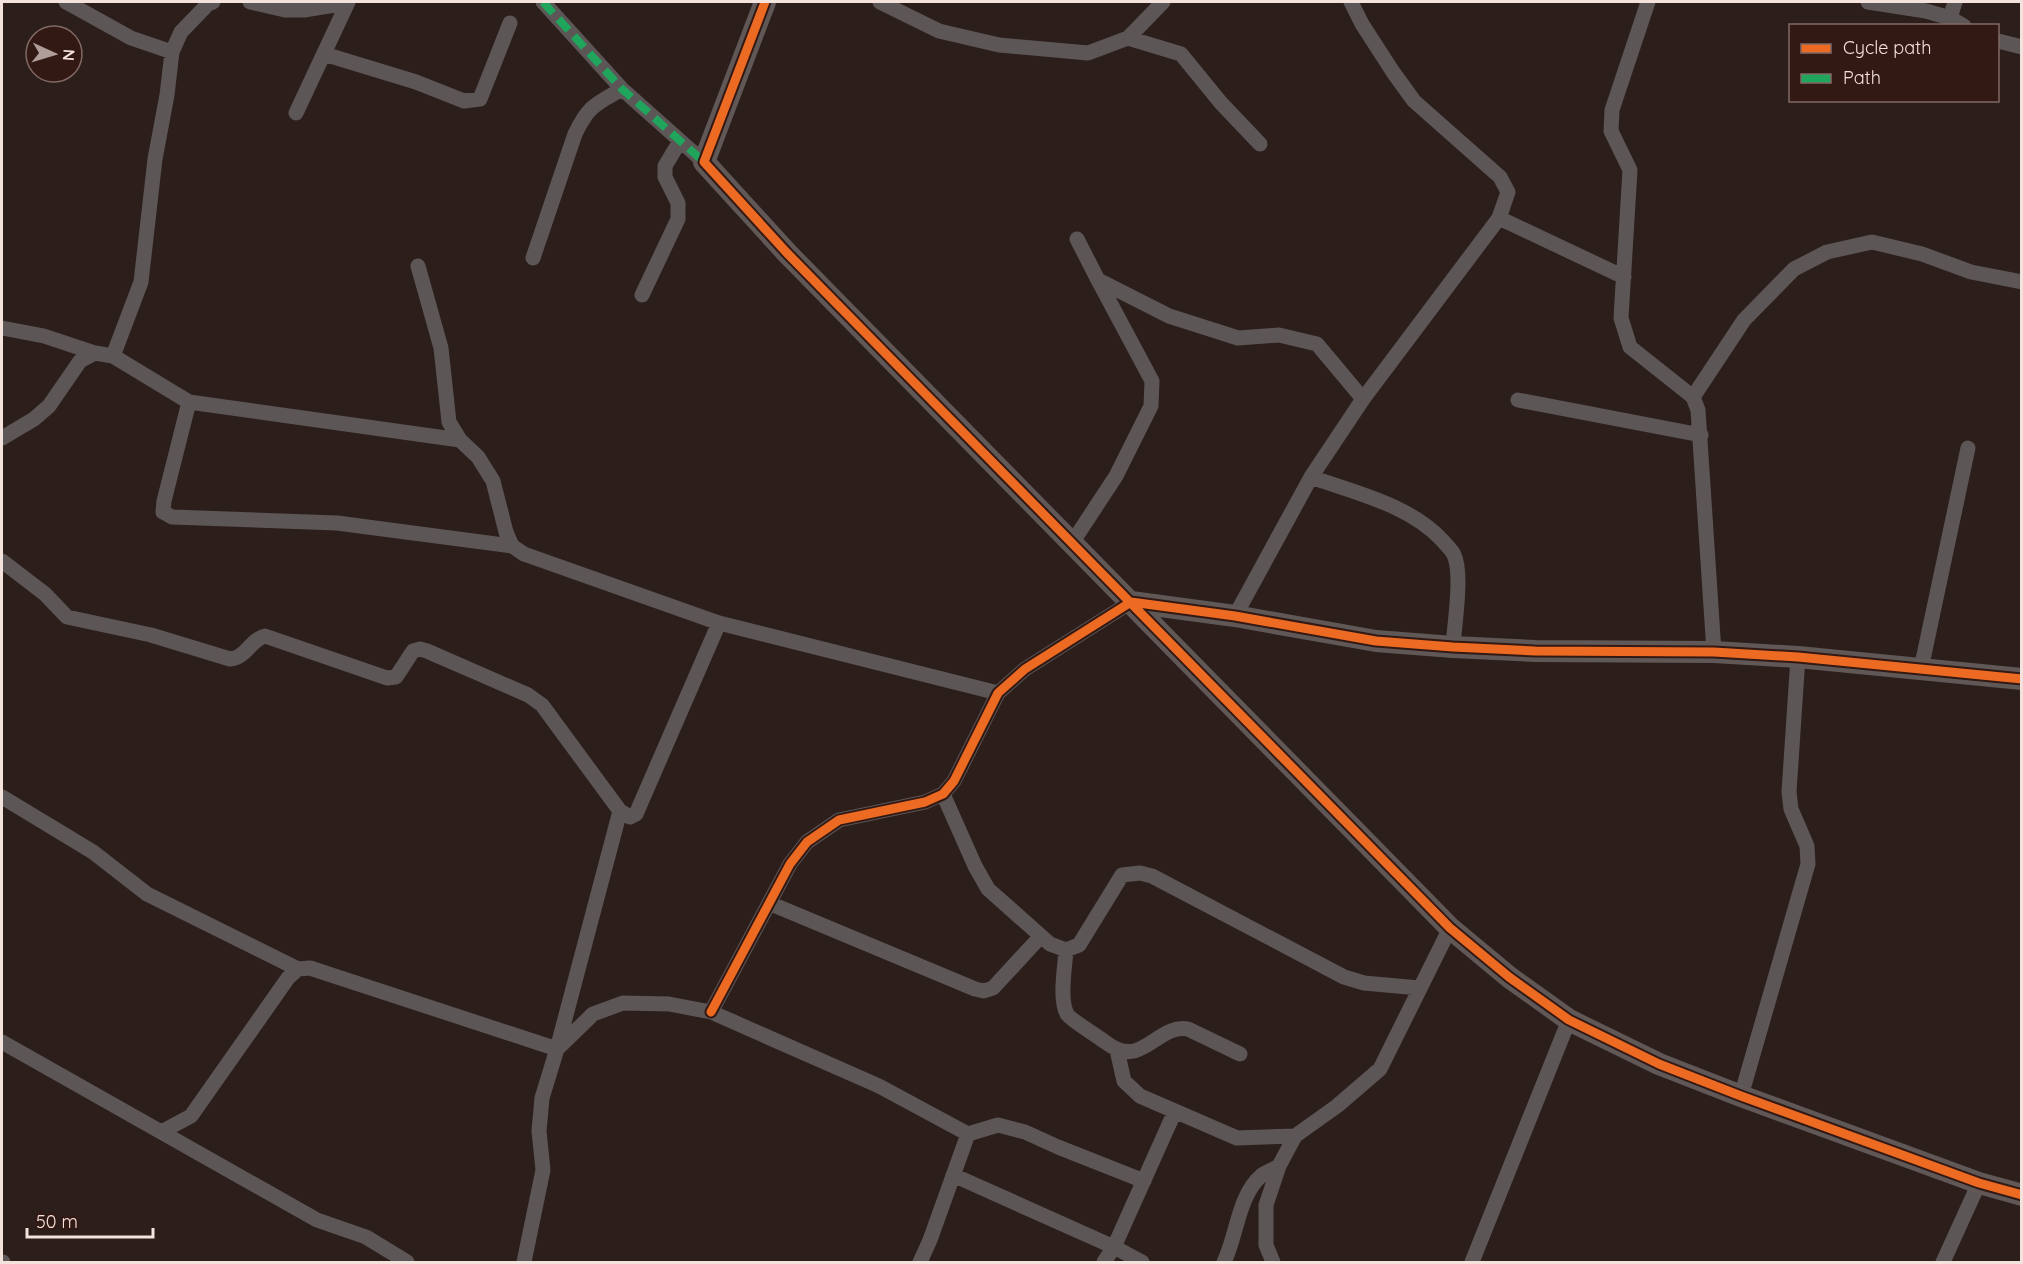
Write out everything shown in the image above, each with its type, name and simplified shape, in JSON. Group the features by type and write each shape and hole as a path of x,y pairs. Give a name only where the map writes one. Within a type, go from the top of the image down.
{"street":[{"path":"66,2 131,38 172,52"},
{"path":"113,356 141,282 155,159 167,95 172,52 181,32 208,4 213,2"},
{"path":"250,2 285,10 304,10 348,2"},
{"path":"296,113 348,2"},
{"path":"543,2 622,89 704,162 787,253 1450,928 1509,978 1569,1020 1659,1064 1979,1183 2022,1195"},
{"path":"704,162 765,2"},
{"path":"880,2 939,31 999,45 1088,53 1128,38 1163,2"},
{"path":"1235,616 1311,477 1363,399 1499,218 1508,192 1500,177 1414,101 1362,24 1351,2"},
{"path":"1868,2 1926,11 1950,18 1960,24"},
{"path":"1950,18 1955,2"},
{"path":"1650,3 1612,110 1611,131 1630,170 1621,318 1630,346 1693,397 1698,410 1714,652"},
{"path":"324,54 416,82 464,101 473,101 480,99 510,23"},
{"path":"1128,38 1181,54 1221,103 1260,144"},
{"path":"1999,41 2022,47"},
{"path":"533,258 575,134 585,115 596,104 622,89"},
{"path":"642,295 678,219 678,203 665,177 665,166 680,141"},
{"path":"1499,218 1624,277"},
{"path":"1072,543 1116,476 1151,406 1152,381 1077,239"},
{"path":"1693,397 1744,320 1794,270 1827,252 1872,242 1922,254 1971,273 2022,282"},
{"path":"418,266 441,348 448,422 460,440 478,457 493,481 506,532 512,546"},
{"path":"1098,280 1169,316 1238,338 1279,335 1317,344 1363,399"},
{"path":"2,328 44,336 95,353 113,356 189,402 460,440"},
{"path":"2,438 34,419 49,406 80,361 95,353"},
{"path":"1518,400 1701,435"},
{"path":"189,402 164,501 164,512 172,517 337,523 512,546 524,554 719,623 998,693"},
{"path":"1921,669 1968,448"},
{"path":"1311,477 1394,507 1429,526 1445,543 1454,555 1458,575 1453,647"},
{"path":"2,561 45,594 67,617 151,636 230,659 242,656 256,638 265,636 387,678 396,677 401,672 413,651 420,649 428,651 528,695 542,705 620,811 630,817 636,814 719,623"},
{"path":"711,1011 790,864 807,843 839,820 925,802 944,794 954,782 998,693 1025,669 1131,602 1235,616 1376,641 1535,651 1714,652 1798,657 2022,679"},
{"path":"1741,1096 1808,864 1807,846 1791,809 1789,792 1798,657"},
{"path":"944,794 975,866 988,889 1050,944 1066,950 1079,945 1122,875 1140,873 1152,876 1344,977 1364,983 1419,988"},
{"path":"2,797 93,852 147,894 298,969 310,968 557,1049"},
{"path":"524,1263 543,1170 538,1131 542,1098 620,811"},
{"path":"769,903 984,991 993,988 1041,936"},
{"path":"1273,1263 1266,1245 1266,1205 1279,1166 1295,1136 1337,1106 1380,1069 1450,928"},
{"path":"1066,950 1063,999 1068,1015 1117,1050 1131,1051 1144,1048 1172,1030 1180,1028 1188,1029 1240,1054"},
{"path":"163,1131 191,1116 288,978 298,969"},
{"path":"557,1049 593,1014 623,1003 669,1004 711,1011 879,1086 968,1134 998,1125 1025,1132 1144,1181"},
{"path":"1473,1263 1569,1020"},
{"path":"2,1042 317,1220 366,1237 407,1263"},
{"path":"1117,1050 1124,1081 1140,1096 1237,1138 1295,1136"},
{"path":"1104,1263 1114,1247 1175,1111"},
{"path":"920,1263 968,1134"},
{"path":"1224,1263 1231,1249 1244,1203 1252,1188 1262,1176 1279,1166"},
{"path":"953,1175 1114,1247 1142,1263"},
{"path":"1943,1263 1979,1183"}],"marked path":[{"path":"543,2 622,89 704,162"}],"cycle path":[{"path":"765,2 704,162 787,253 1450,928 1509,977 1569,1020 1659,1064 1979,1183 2022,1195"},
{"path":"711,1012 790,864 807,842 839,820 925,802 943,794 954,781 998,693 1025,669 1131,602 1235,616 1376,641 1535,651 1714,652 1798,657 2022,679"}]}
